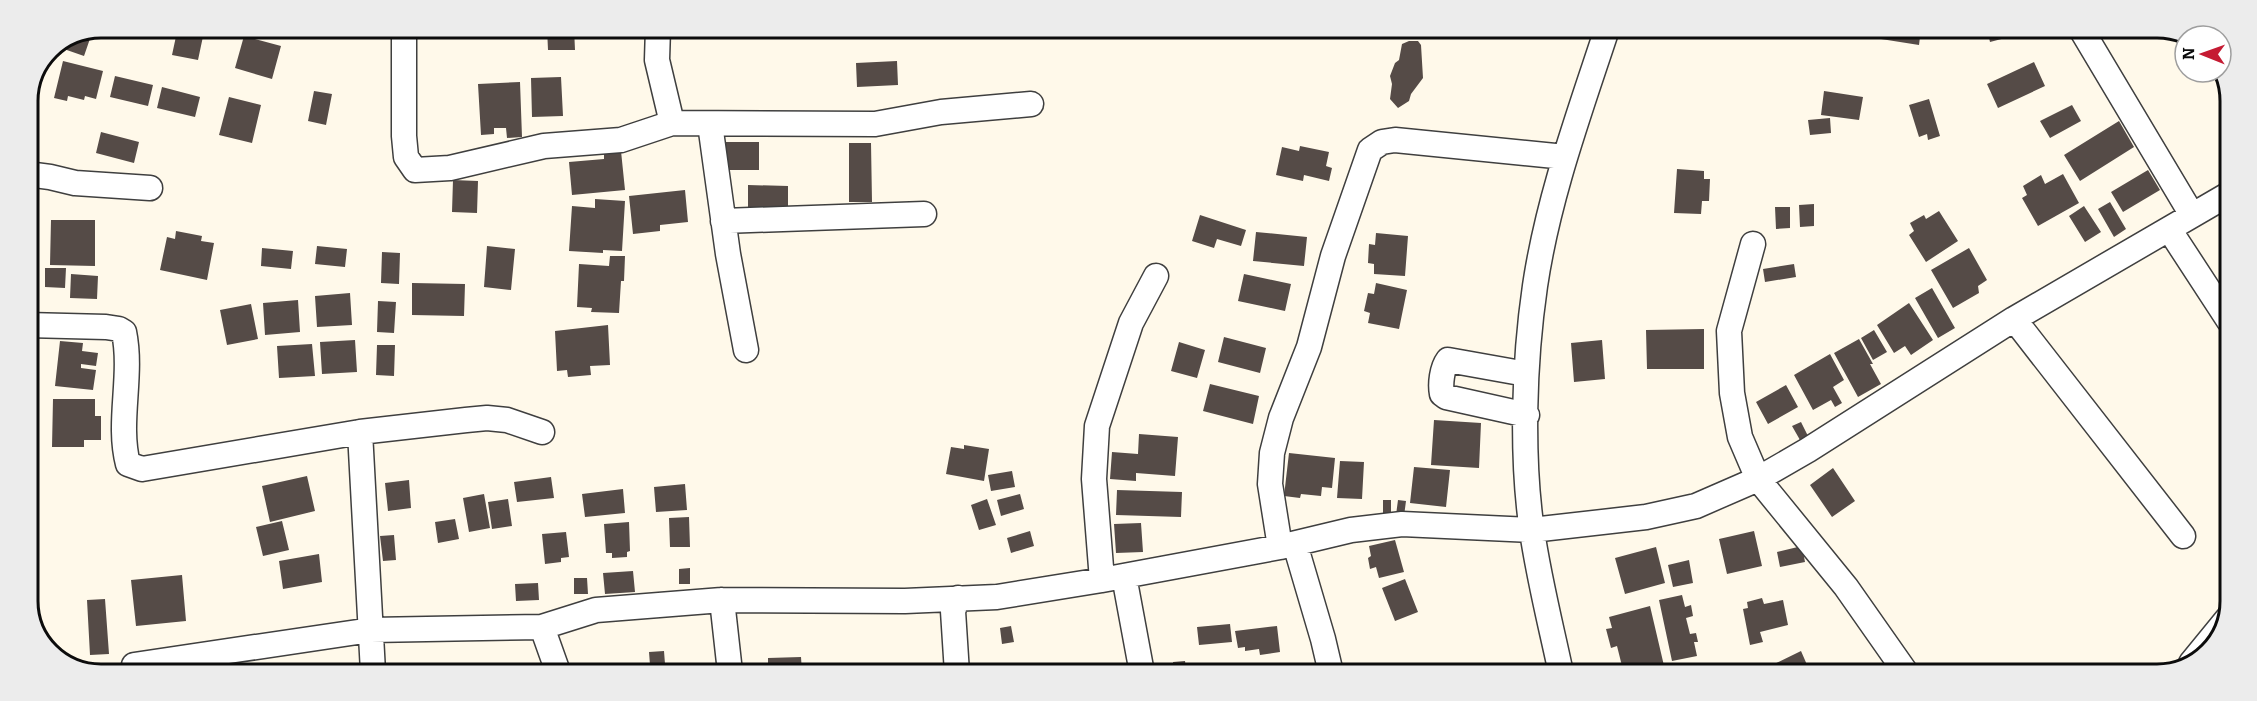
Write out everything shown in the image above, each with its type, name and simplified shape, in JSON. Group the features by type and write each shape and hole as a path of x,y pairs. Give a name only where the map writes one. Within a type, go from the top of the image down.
{"street":[{"path":"404,38 404,136 406,157 415,170 450,168 544,146 621,140 672,123 875,124 941,112 1031,104"},
{"path":"658,38 657,60 672,123"},
{"path":"1559,664 1532,530 1526,374 1535,286 1558,179 1604,38"},
{"path":"2086,38 2192,215"},
{"path":"710,124 723,221 746,350"},
{"path":"1329,664 1323,639 1287,546 1270,484 1272,453 1281,418 1309,347 1333,256 1370,150 1382,142 1395,140 1565,157"},
{"path":"38,176 91,185 150,188"},
{"path":"141,664 370,630 542,627 596,610 722,600 905,601 997,597 1287,546 1351,530 1402,524 1532,530 1646,517 1696,506 1758,479 1808,450 2014,319 2219,200"},
{"path":"723,221 924,214"},
{"path":"2169,228 2219,306"},
{"path":"1753,244 1729,331 1732,393 1740,437 1758,479 1846,587 1900,664"},
{"path":"1139,664 1113,578 1094,479 1097,426 1131,323 1156,276"},
{"path":"2014,319 2183,536"},
{"path":"38,325 106,327 124,332 128,358 124,449 128,464 142,469 360,432 487,418 507,420 542,432"},
{"path":"1526,374 1448,360 1445,364 1441,388 1446,398 1527,416"},
{"path":"360,432 372,664"},
{"path":"956,664 953,611 958,598"},
{"path":"722,600 729,664"},
{"path":"542,627 555,664"}],"building":[{"path":"176,38 203,38 198,60 172,55"},
{"path":"243,38 281,46 272,79 235,68"},
{"path":"547,38 574,38 575,50 548,50"},
{"path":"1881,38 1920,38 1919,45"},
{"path":"1989,38 2005,38 1990,42"},
{"path":"90,39 84,56 64,49 76,42"},
{"path":"1418,41 1421,45 1423,78 1411,94 1409,101 1398,108 1390,99 1392,84 1390,76 1395,63 1399,60 1402,44"},
{"path":"63,61 103,71 96,99 85,96 84,100 68,96 67,101 54,98"},
{"path":"897,61 898,85 857,87 856,63"},
{"path":"2034,62 2045,86 1998,108 1987,84"},
{"path":"115,76 153,85 148,106 110,97"},
{"path":"561,77 563,116 532,117 531,78"},
{"path":"520,82 522,137 507,138 506,128 494,128 494,134 481,135 478,84"},
{"path":"162,87 200,97 195,117 157,108"},
{"path":"314,91 332,94 326,125 308,121"},
{"path":"1824,91 1863,97 1859,120 1821,115"},
{"path":"229,97 261,105 252,143 219,135"},
{"path":"1929,99 1940,136 1928,140 1927,134 1919,137 1909,105"},
{"path":"2072,105 2081,121 2050,138 2040,121"},
{"path":"1830,118 1831,133 1810,135 1808,120"},
{"path":"2119,121 2134,147 2080,181 2064,155"},
{"path":"101,132 139,142 134,163 96,153"},
{"path":"721,142 759,142 759,170 727,170 727,156 721,156"},
{"path":"849,143 871,143 872,202 849,202"},
{"path":"1300,146 1329,152 1326,166 1332,168 1329,181 1304,175 1303,181 1276,175 1282,147 1299,151"},
{"path":"621,151 625,190 572,195 569,162 604,159 604,153"},
{"path":"1677,169 1704,171 1704,179 1710,179 1709,201 1702,201 1701,214 1674,213"},
{"path":"2148,170 2160,190 2123,212 2111,192"},
{"path":"2063,174 2079,203 2038,226 2022,198 2027,195 2023,186 2041,175 2045,184"},
{"path":"453,180 478,181 477,213 452,212"},
{"path":"748,185 788,186 788,210 748,210"},
{"path":"685,190 688,222 660,225 660,231 633,234 629,196"},
{"path":"595,199 625,201 622,251 603,250 603,253 569,251 572,206 595,208"},
{"path":"2110,202 2126,229 2114,237 2098,209"},
{"path":"1814,204 1814,226 1800,227 1799,205"},
{"path":"2084,206 2101,232 2085,242 2069,216"},
{"path":"1775,207 1790,207 1790,228 1776,229"},
{"path":"1939,211 1958,241 1926,262 1909,235 1914,231 1910,223 1924,215 1926,219"},
{"path":"1200,215 1246,230 1241,246 1217,239 1214,248 1192,241"},
{"path":"51,220 95,220 95,266 50,265"},
{"path":"176,231 202,236 201,241 214,243 207,280 160,270 167,237 175,239"},
{"path":"1256,232 1307,237 1304,266 1253,261"},
{"path":"1376,233 1408,236 1405,276 1374,274 1374,264 1368,263 1369,244 1375,245"},
{"path":"317,246 347,249 345,267 315,264"},
{"path":"487,246 515,249 511,290 484,287"},
{"path":"262,248 293,251 291,269 261,266"},
{"path":"1969,248 1987,280 1978,286 1979,293 1953,308 1931,270"},
{"path":"382,252 400,253 399,284 381,283"},
{"path":"610,256 625,256 619,313 591,312 592,308 577,307 579,264 609,266"},
{"path":"1794,264 1796,277 1765,282 1763,269"},
{"path":"45,268 66,268 65,288 45,287"},
{"path":"71,274 98,276 97,299 70,298"},
{"path":"1244,274 1291,284 1285,311 1238,301"},
{"path":"412,283 465,284 464,316 412,315"},
{"path":"1376,283 1407,290 1399,329 1368,323 1370,313 1364,311 1368,293 1374,294"},
{"path":"1932,288 1955,328 1938,338 1915,298"},
{"path":"350,293 352,325 317,327 315,296"},
{"path":"298,300 300,332 265,335 263,303"},
{"path":"378,301 396,302 394,333 377,332"},
{"path":"1909,303 1933,340 1911,355 1905,346 1894,353 1877,325"},
{"path":"251,304 258,339 227,345 220,310"},
{"path":"608,325 610,365 590,366 591,375 568,377 567,370 557,371 555,331"},
{"path":"1704,329 1704,369 1647,369 1646,330"},
{"path":"1874,330 1887,352 1873,360 1861,338"},
{"path":"1224,337 1266,348 1260,373 1218,362"},
{"path":"1859,339 1881,384 1858,397 1834,353"},
{"path":"355,340 357,372 322,374 320,342"},
{"path":"1602,340 1605,379 1574,382 1571,343"},
{"path":"60,341 83,343 82,351 98,353 96,366 81,364 81,368 96,370 93,390 55,386"},
{"path":"1179,342 1205,350 1197,378 1171,371"},
{"path":"312,344 315,376 279,378 277,346"},
{"path":"377,345 395,345 394,376 376,375"},
{"path":"1830,354 1844,380 1833,387 1842,403 1835,407 1831,400 1813,410 1794,375"},
{"path":"1210,384 1259,396 1253,424 1203,411"},
{"path":"1786,385 1798,407 1768,424 1756,402"},
{"path":"53,399 95,399 95,416 101,416 101,440 84,440 84,447 52,447"},
{"path":"1434,420 1481,423 1479,468 1431,465"},
{"path":"1801,422 1808,436 1800,440 1792,426"},
{"path":"1139,434 1178,437 1175,476 1136,473 1136,481 1110,479 1112,452 1138,454"},
{"path":"964,445 989,449 984,481 946,474 951,447 964,449"},
{"path":"1289,453 1335,458 1332,488 1322,487 1321,496 1301,494 1300,498 1284,496"},
{"path":"1340,461 1364,462 1362,499 1337,498"},
{"path":"1414,467 1450,470 1446,507 1410,503"},
{"path":"1833,468 1855,501 1832,517 1810,485"},
{"path":"1012,471 1015,487 991,491 988,475"},
{"path":"307,476 315,511 270,522 262,486"},
{"path":"551,477 554,498 517,502 514,482"},
{"path":"409,480 411,508 388,511 385,483"},
{"path":"685,484 687,510 656,512 654,487"},
{"path":"623,489 625,513 585,517 582,494"},
{"path":"1117,490 1182,492 1181,517 1116,515"},
{"path":"484,494 490,528 469,532 463,498"},
{"path":"1020,494 1024,509 1001,516 997,500"},
{"path":"508,499 512,526 492,529 488,502"},
{"path":"987,499 996,525 979,530 971,505"},
{"path":"1383,500 1391,500 1391,516 1383,516"},
{"path":"1398,500 1406,501 1404,516 1396,515"},
{"path":"689,517 690,547 670,547 669,518"},
{"path":"455,519 459,539 438,543 435,522"},
{"path":"282,521 289,550 263,556 256,527"},
{"path":"629,522 630,551 627,552 627,557 612,558 612,553 606,553 604,524"},
{"path":"1141,523 1143,552 1116,553 1114,524"},
{"path":"1030,531 1034,546 1011,553 1007,538"},
{"path":"1754,531 1762,566 1727,574 1719,539"},
{"path":"566,532 569,557 561,558 561,562 545,564 542,534"},
{"path":"394,535 396,560 383,561 380,536"},
{"path":"1395,540 1404,572 1379,578 1376,567 1370,569 1369,546"},
{"path":"1802,546 1805,562 1780,567 1777,552"},
{"path":"1656,547 1665,583 1625,594 1615,558"},
{"path":"319,554 322,582 283,589 279,561"},
{"path":"1689,560 1693,583 1673,587 1668,565"},
{"path":"690,568 690,584 679,584 679,569"},
{"path":"633,571 635,592 605,594 603,573"},
{"path":"182,575 186,621 136,626 131,580"},
{"path":"574,578 587,578 588,594 574,594"},
{"path":"1405,579 1418,612 1395,621 1382,588"},
{"path":"538,583 539,600 516,601 515,584"},
{"path":"1682,595 1685,607 1691,605 1693,616 1686,618 1690,634 1696,633 1698,642 1694,642 1697,656 1672,661 1659,600"},
{"path":"1762,598 1764,604 1783,600 1788,625 1760,632 1763,642 1750,645 1743,609 1748,608 1747,602"},
{"path":"105,599 109,654 90,655 87,600"},
{"path":"1650,606 1664,664 1622,664 1617,646 1611,648 1606,629 1612,628 1609,617"},
{"path":"1230,624 1232,642 1199,645 1197,627"},
{"path":"1011,626 1014,642 1002,644 1000,628"},
{"path":"1277,626 1280,652 1260,655 1259,649 1245,651 1245,647 1238,648 1235,631"},
{"path":"664,651 665,664 650,664 649,652"},
{"path":"1801,651 1807,664 1774,664"},
{"path":"801,657 801,664 768,664 768,658"},
{"path":"1185,661 1185,664 1173,664 1173,662"}]}
